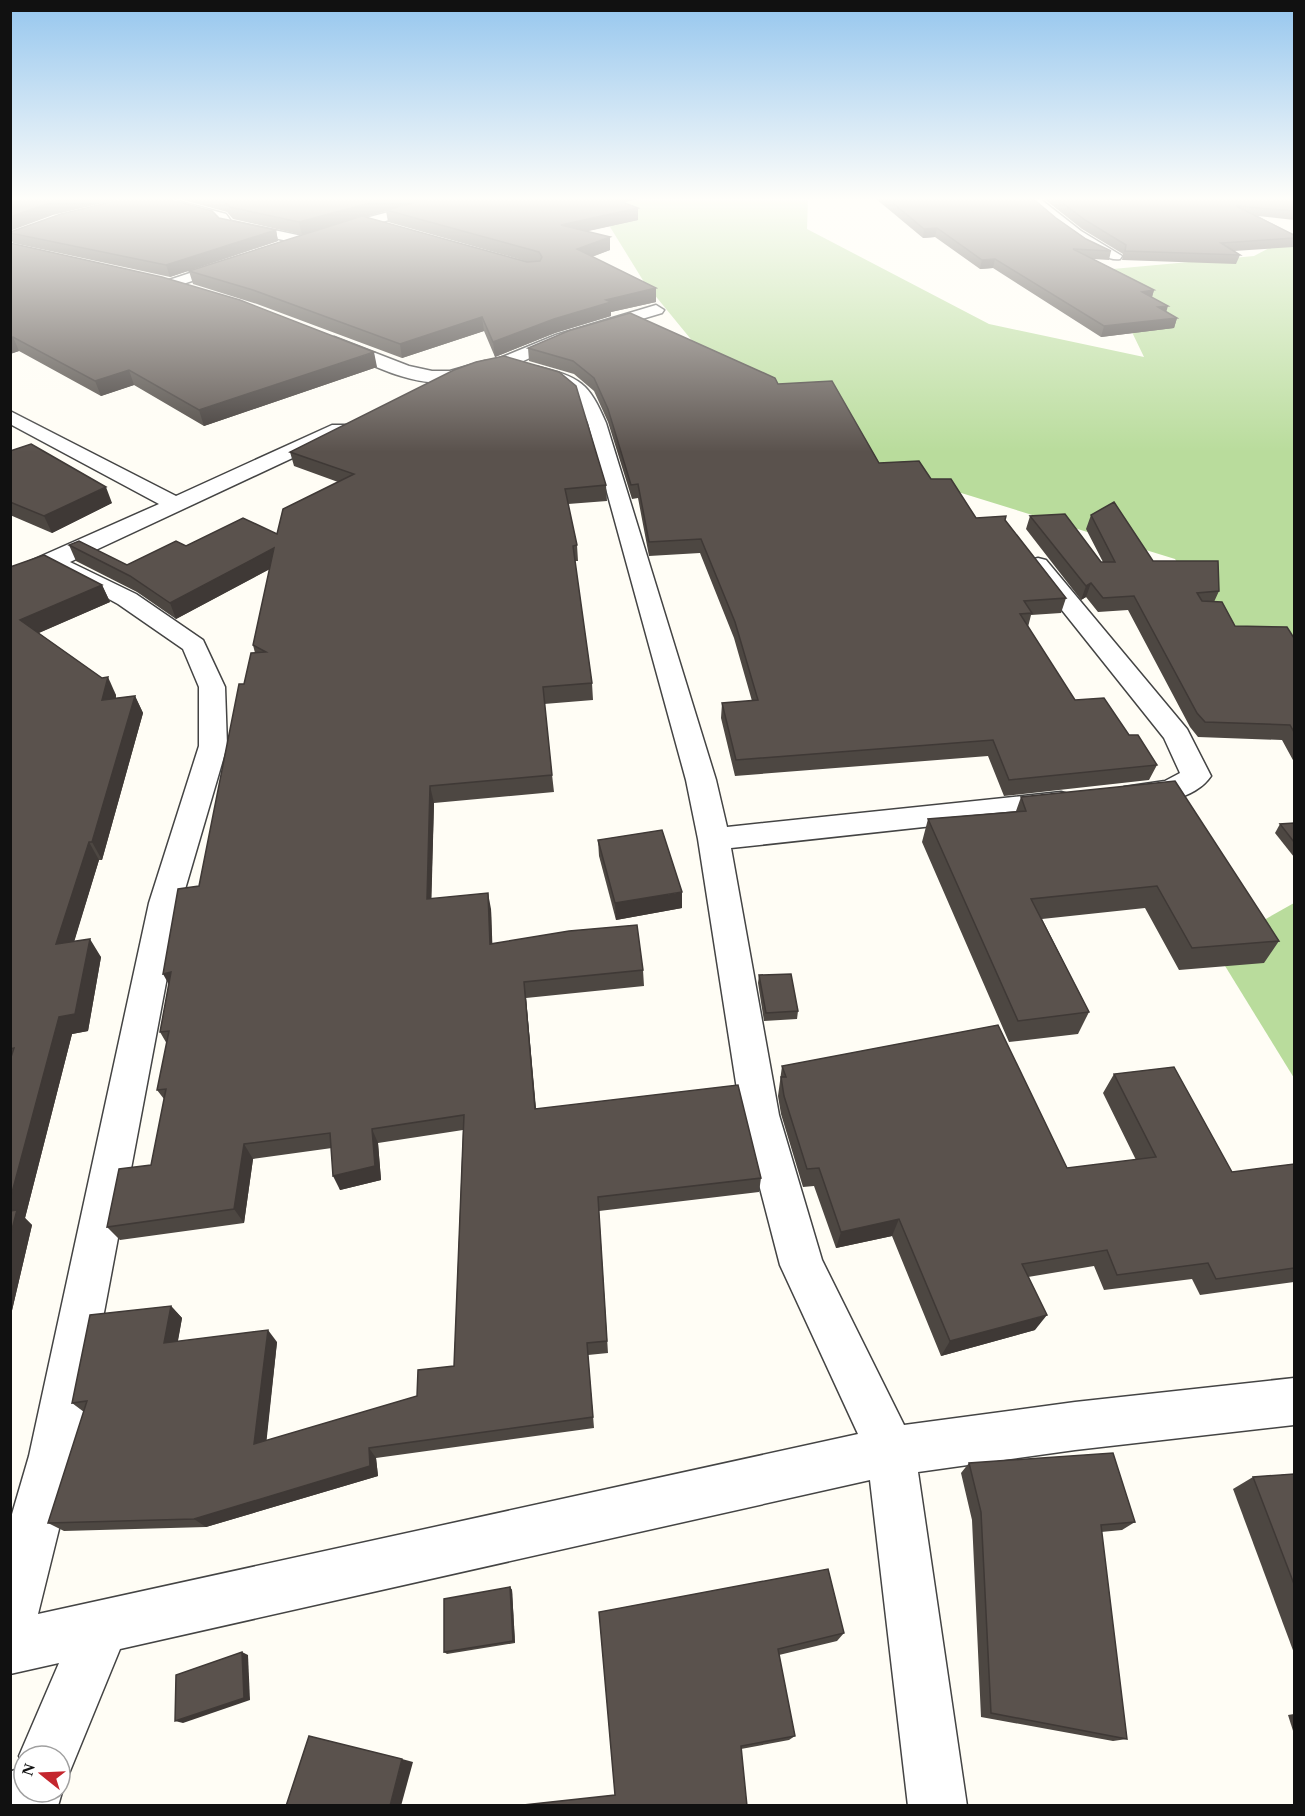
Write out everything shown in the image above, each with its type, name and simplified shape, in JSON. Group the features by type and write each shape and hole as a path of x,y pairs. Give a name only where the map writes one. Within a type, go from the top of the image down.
{"street":[{"path":"163,283 216,298"},
{"path":"411,395 446,377 476,367 506,362 562,338 656,310"},
{"path":"305,331 409,371 446,377"},
{"path":"506,362 567,380 586,397 597,423 701,780 714,838 760,1115 802,1265 891,1451 938,1806"},
{"path":"10,416 174,504"},
{"path":"10,578 53,561 362,418"},
{"path":"714,838 1172,790 1196,776 1177,735 1021,543"},
{"path":"10,1619 53,1456 165,903 213,746 212,687 194,645 127,599 53,561"},
{"path":"10,1647 891,1451 1076,1426 1294,1402"},
{"path":"53,1744 102,1627"}],"green space":[{"path":"645,283 910,283 989,324 1144,357 1108,283 1294,283 1294,742 1175,559 848,458 712,365"},
{"path":"1294,903 1294,1078 1214,948"}],"building":[{"path":"10,283 181,283 240,300 374,352 199,410 129,370 95,381 13,337 10,338"},
{"path":"229,283 645,283 656,288 606,300 611,302 554,319 493,342 482,317 400,344"},
{"path":"1034,283 1140,283 1154,290 1142,292 1168,306 1158,307 1177,318 1104,326"},
{"path":"630,313 775,378 778,384 832,381 879,463 919,461 931,479 951,479 976,518 1006,516 1005,520 1066,598 1024,601 1032,613 1020,614 1075,700 1104,698 1129,735 1138,735 1157,765 1009,780 993,740 736,760 722,703 758,700 735,622 701,539 649,542 638,484 631,485 608,409 594,378 573,361 528,348 568,331"},
{"path":"504,356 559,372 576,386 606,485 565,489 577,545 573,546 592,683 543,687 552,775 430,786 427,899 488,893 490,944 569,931 637,925 643,970 524,982 535,1109 738,1085 761,1178 598,1197 607,1341 587,1343 593,1417 369,1448 370,1466 194,1519 48,1523 87,1401 72,1403 90,1315 171,1306 164,1343 268,1330 254,1444 417,1396 418,1370 454,1366 464,1115 372,1129 375,1166 333,1176 330,1133 244,1144 234,1209 107,1227 119,1169 151,1165 166,1089 157,1090 169,1031 160,1032 171,972 163,974 178,889 199,886 239,684 244,684 251,653 266,652 253,645 274,548 170,603 130,576 69,545 79,541 127,565 176,541 186,546 243,518 277,534 283,509 354,474 290,452 454,370"},
{"path":"31,444 106,487 44,516 10,502 10,451"},
{"path":"1114,502 1153,561 1218,561 1219,591 1197,593 1202,601 1222,602 1235,626 1287,627 1294,638 1294,732 1290,725 1205,722 1197,713 1134,596 1103,598 1091,583 1086,586 1030,516 1065,514 1101,562 1115,562 1091,515"},
{"path":"44,555 102,585 20,620 102,678 108,677 102,700 135,696 92,842 89,842 56,944 90,939 75,1014 59,1017 10,1200 10,1060 14,1048 10,1049 10,567"},
{"path":"1175,781 1279,941 1192,948 1157,886 1031,899 1089,1012 1018,1021 928,819 1026,811 1021,797"},
{"path":"1294,823 1294,842 1280,824"},
{"path":"662,830 682,892 615,903 598,840"},
{"path":"791,974 798,1011 766,1013 759,975"},
{"path":"998,1025 1067,1168 1156,1157 1114,1074 1174,1067 1232,1172 1294,1164 1294,1268 1216,1279 1208,1263 1117,1275 1107,1250 1022,1264 1047,1315 950,1341 899,1219 841,1232 819,1168 807,1169 784,1096 781,1077 786,1077 782,1066"},
{"path":"17,1210 10,1237 10,1211"},
{"path":"1113,1453 1135,1522 1101,1525 1127,1739 991,1713 981,1512 969,1463"},
{"path":"1294,1474 1294,1584 1253,1477"},
{"path":"828,1569 844,1633 778,1649 795,1736 741,1746 747,1806 514,1806 615,1795 599,1612"},
{"path":"510,1587 513,1641 444,1652 444,1599"},
{"path":"242,1652 244,1698 175,1721 176,1675"},
{"path":"309,1736 402,1759 390,1806 286,1806"}]}
